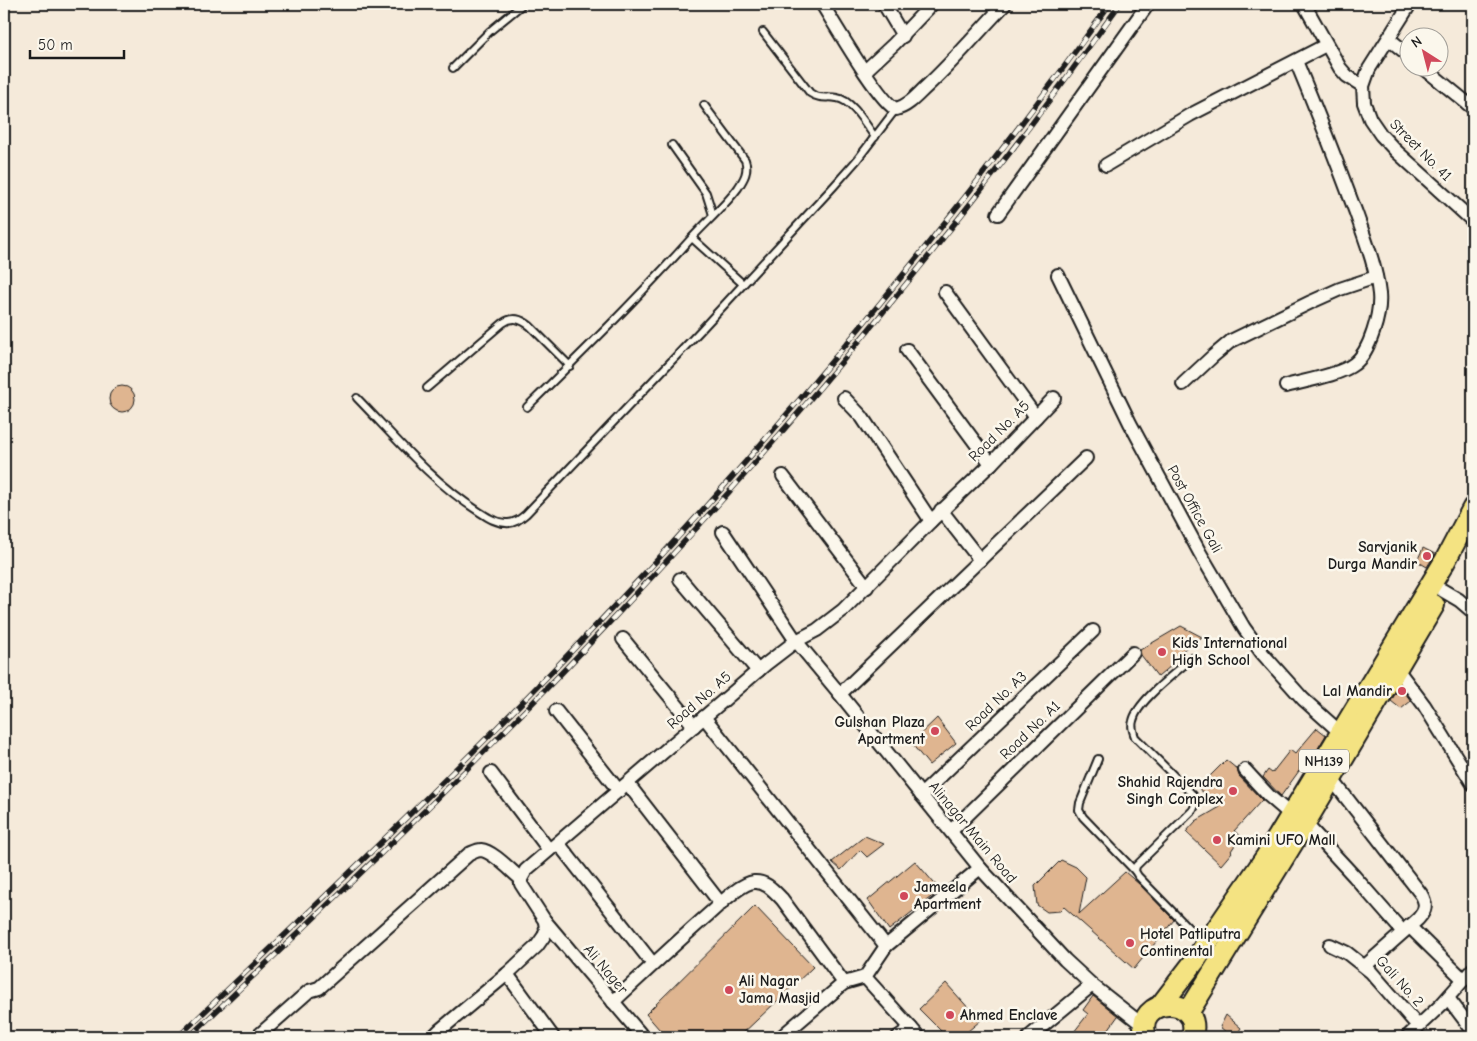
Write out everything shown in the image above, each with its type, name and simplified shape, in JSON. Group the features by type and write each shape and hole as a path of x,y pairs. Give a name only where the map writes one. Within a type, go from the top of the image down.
{"highway":[{"name":"NH139","path":"1195,1030 1341,733 1445,561 1473,508"},
{"name":"NH139","path":"1162,1005 1266,857 1331,778 1397,669 1473,533"},
{"name":"NH139","path":"1145,1032 1147,1017 1153,1010 1162,1005 1171,1004 1180,1007 1195,1030"}],"street":[{"path":"822,4 865,72 889,104 896,109 914,98 936,77 1005,4"},
{"path":"884,4 903,36"},
{"path":"865,72 903,36 932,4"},
{"path":"998,214 1148,4"},
{"path":"1304,4 1340,68 1347,76 1363,86 1369,69 1410,4"},
{"path":"1389,38 1400,47"},
{"path":"1106,165 1190,115 1326,45"},
{"path":"1286,386 1331,374 1354,364 1360,358 1371,337 1380,302 1373,263 1339,167 1296,61"},
{"path":"1436,78 1473,108"},
{"name":"Street No. 41","path":"1363,86 1364,103 1370,119 1381,135 1473,221"},
{"name":"Post Office Gali","path":"1058,275 1130,423 1200,553 1240,622 1282,677 1341,733"},
{"path":"1183,384 1232,341 1325,296 1376,277"},
{"path":"945,292 1036,417"},
{"path":"907,350 990,464"},
{"path":"844,398 862,417 930,521"},
{"name":"Road No. A5","path":"521,879 526,870 758,671 796,641 830,621 867,587 930,521 990,464 1054,398"},
{"path":"840,694 1086,458"},
{"path":"784,476 867,587"},
{"path":"941,510 980,560"},
{"name":"Alinagar Main Road","path":"724,532 796,641 980,868 1065,960 1145,1032"},
{"path":"680,579 758,671"},
{"path":"1442,590 1459,600 1473,612"},
{"name":"Road No. A3","path":"921,795 1094,631"},
{"path":"623,639 699,721 886,946"},
{"name":"Road No. A1","path":"950,832 1133,653"},
{"path":"1397,669 1424,705 1473,784"},
{"path":"556,711 624,787 721,904"},
{"path":"1245,770 1269,796 1298,819 1406,929 1464,980"},
{"path":"492,773 653,964"},
{"path":"1331,778 1424,899 1426,906 1425,912 1365,966"},
{"path":"257,1037 309,991 318,988 469,854 480,850 488,852 521,879 524,890 539,910 545,922 546,930 537,946 433,1037"},
{"path":"780,1037 844,983 865,977 886,946 980,868"},
{"path":"613,1002 721,904 740,888 752,882 762,882 772,888 844,983"},
{"name":"Ali Nager","path":"545,922 643,1037"},
{"name":"Gali No. 2","path":"1330,945 1347,953 1365,966 1418,1026"},
{"path":"1407,1037 1448,998 1473,969"},
{"path":"507,974 554,1037"},
{"path":"865,977 915,1033 898,1037"},
{"path":"1031,1037 1092,985"},
{"path":"1448,998 1473,1030"}],"lane":[{"path":"453,68 490,32 523,4"},
{"path":"764,32 810,93 815,97 844,100 875,137"},
{"path":"527,408 608,328 738,188 748,166 741,153 704,105"},
{"path":"357,398 419,462 456,496 490,519 500,523 508,524 513,522 526,514 701,330 834,186 896,109"},
{"path":"672,145 706,193 713,215"},
{"path":"692,238 743,284"},
{"path":"427,388 503,323 508,319 514,318 530,326 570,366"},
{"path":"1135,871 1136,866 1193,810 1196,803 1193,795 1134,736 1132,728 1133,720 1141,705 1192,658"},
{"path":"1098,759 1080,803 1079,810 1082,817 1205,945"}],"building":[{"path":"122,386 131,390 135,399 131,408 122,412 113,408 109,399 113,390"},
{"name":"Sarvjanik Durga Mandir","path":"1423,548 1435,554 1427,567 1417,561"},
{"name":"Kids International High School","path":"1181,626 1202,637 1183,650 1185,654 1158,677 1141,655 1140,650"},
{"path":"1400,686 1411,701 1401,709 1391,701"},
{"name":"Gulshan Plaza Apartment","path":"937,718 956,743 929,765 911,743"},
{"path":"1317,728 1326,735 1311,760 1309,757 1281,796 1263,777 1268,770 1272,773 1290,750 1295,754"},
{"path":"1226,760 1237,769 1239,776 1262,800 1234,831 1241,836 1232,852 1221,865 1186,832 1196,821 1220,807 1198,788"},
{"path":"865,836 884,844 867,857 860,850 841,870 832,862"},
{"name":"Hotel Patliputra Continental","path":"1061,860 1076,867 1086,877 1079,914 1125,872 1174,920 1134,969 1064,907 1060,911 1047,912 1037,905 1035,886"},
{"name":"Jameela Apartment","path":"915,861 940,890 889,930 868,900"},
{"name":"Ali Nagar Jama Masjid","path":"755,906 813,967 739,1037 666,1037 646,1014"},
{"name":"Ahmed Enclave","path":"946,983 980,1021 961,1037 947,1037 919,1009"},
{"path":"1093,996 1118,1016 1103,1037 1070,1037 1088,1014 1083,1010"},
{"path":"1226,1015 1241,1028 1235,1037 1232,1037 1220,1027"}],"railway":[{"path":"178,1037 446,779 551,673 737,472 802,397 929,243 1051,85 1110,4"},
{"path":"189,1037 349,885 506,730 608,624 744,476 875,323 938,245 1061,85 1120,4"}],"place":[{"name":"Sarvjanik Durga Mandir","path":"1427,556"},
{"name":"Kids International High School","path":"1162,652"},
{"name":"Lal Mandir","path":"1402,691"},
{"name":"Gulshan Plaza Apartment","path":"935,731"},
{"name":"Shahid Rajendra Singh Complex","path":"1233,791"},
{"name":"Kamini UFO Mall","path":"1217,840"},
{"name":"Jameela Apartment","path":"904,896"},
{"name":"Hotel Patliputra Continental","path":"1130,943"},
{"name":"Ali Nagar Jama Masjid","path":"729,990"},
{"name":"Ahmed Enclave","path":"950,1015"}]}
